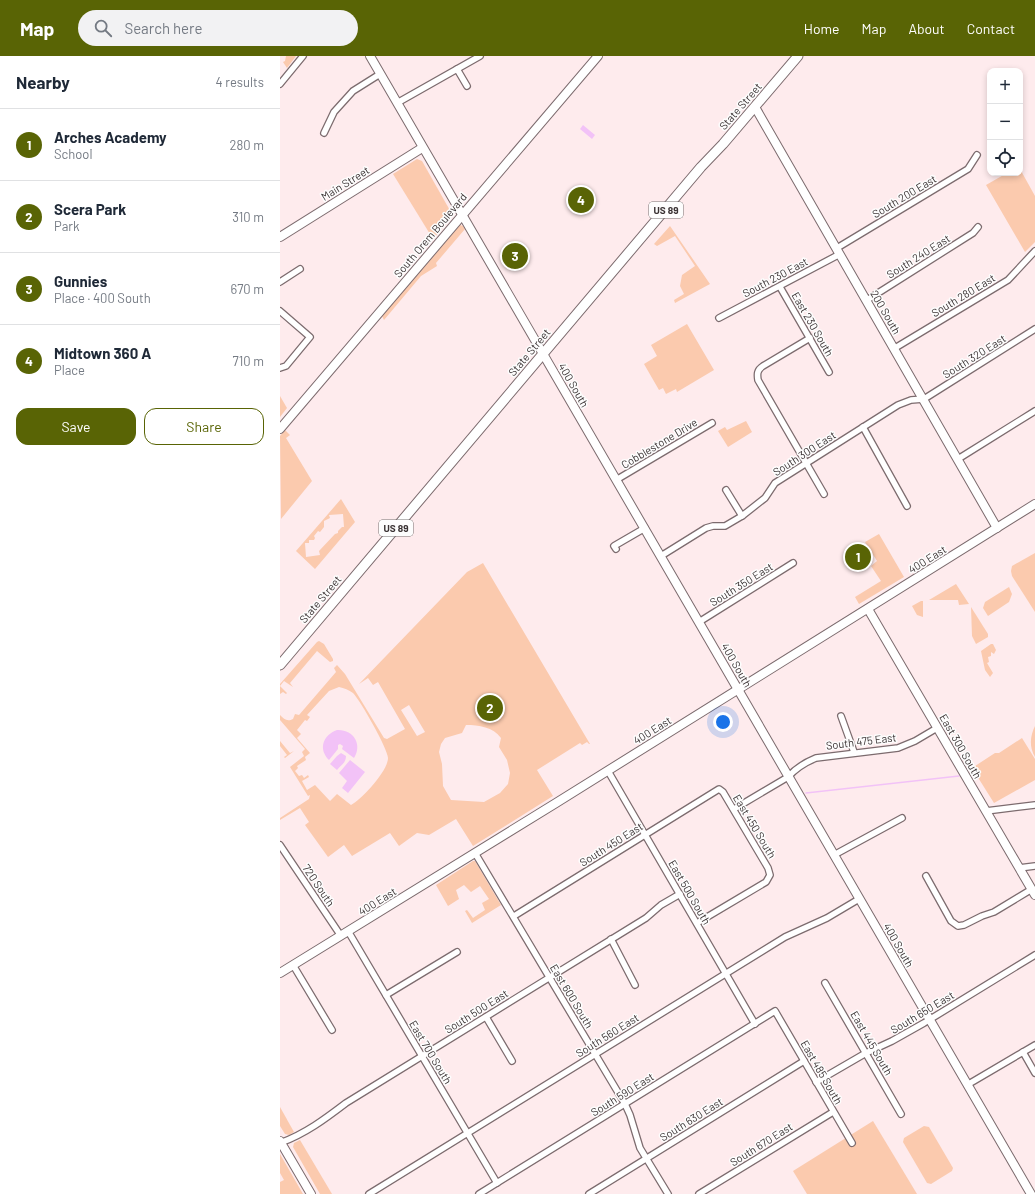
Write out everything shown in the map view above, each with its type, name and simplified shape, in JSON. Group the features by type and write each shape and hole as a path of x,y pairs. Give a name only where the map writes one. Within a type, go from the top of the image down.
{"main road":[{"name":"State Street","path":"280,665 701,167 798,56"}],"street":[{"path":"280,84 303,56"},
{"name":"400 South","path":"370,56 422,148 645,528 1031,1194"},
{"path":"397,103 480,56"},
{"name":"South Orem Boulevard","path":"280,429 598,56"},
{"path":"457,69 467,86"},
{"path":"324,133 334,112 353,91 380,74"},
{"name":"200 South","path":"755,107 895,348 997,528"},
{"name":"Main Street","path":"280,237 422,148"},
{"name":"South 200 East","path":"839,251 968,169 977,155"},
{"name":"South 240 East","path":"867,300 973,233 978,227"},
{"name":"South 230 East","path":"719,318 780,286 839,251"},
{"name":"South 280 East","path":"895,348 1008,280 1035,251"},
{"path":"280,282 300,269"},
{"name":"East 230 South","path":"780,286 829,372"},
{"path":"280,312 310,337 286,366 280,368"},
{"name":"South 320 East","path":"924,399 1035,329"},
{"path":"810,338 759,369 758,380 824,494"},
{"name":"South 300 East","path":"661,556 706,528 725,526 742,516 765,498 775,483 904,402 924,399"},
{"path":"958,459 1035,411"},
{"name":"Cobblestone Drive","path":"616,480 712,423"},
{"path":"863,427 907,506"},
{"path":"726,490 742,516"},
{"name":"400 East","path":"280,973 476,853 1035,504"},
{"path":"616,549 614,546 645,528"},
{"name":"South 350 East","path":"699,622 793,563"},
{"name":"East 300 South","path":"868,609 1033,892"},
{"path":"841,716 854,752"},
{"name":"South 475 East","path":"734,810 788,777 794,770 816,758 854,752 898,748 915,741 937,728"},
{"name":"East 500 South","path":"608,771 755,1024"},
{"name":"South 450 East","path":"514,916 719,789"},
{"name":"East 450 South","path":"697,923 766,882 770,875 768,868 734,810 723,792 719,789"},
{"path":"986,811 1035,805"},
{"path":"834,855 902,818"},
{"name":"720 South","path":"280,845 341,936"},
{"name":"East 600 South","path":"476,853 625,1104 640,1148 668,1194"},
{"path":"1019,868 1035,866"},
{"path":"926,876 951,921 958,926 966,925 1033,892"},
{"name":"South 500 East","path":"280,1142 291,1139 320,1123 346,1103 646,918 661,905 680,894"},
{"name":"South 560 East","path":"369,1194 785,937 827,918 859,899"},
{"name":"East 700 South","path":"348,931 497,1183"},
{"path":"611,939 636,985"},
{"path":"386,995 457,952"},
{"name":"South 650 East","path":"816,1082 866,1052 892,1041 930,1020 1035,955"},
{"path":"293,965 332,1030"},
{"name":"East 445 South","path":"826,983 901,1114"},
{"name":"South 590 East","path":"479,1194 776,1011"},
{"name":"East 485 South","path":"776,1011 852,1142"},
{"path":"486,1017 512,1061"},
{"path":"967,1085 1035,1045"},
{"path":"1023,1052 1035,1073"},
{"name":"South 630 East","path":"589,1194 804,1061"},
{"name":"South 670 East","path":"700,1194 834,1112"},
{"path":"280,1142 311,1194"}],"shaded area":[{"path":"286,56 296,56 287,68 283,62 285,61"},
{"path":"583,125 595,135 592,139 580,129"},
{"path":"417,159 422,161 452,214 451,218 433,239 393,174"},
{"path":"1023,174 1035,196 1035,242 1025,252 986,185 1002,176 1023,176"},
{"path":"460,225 465,229 436,263 437,266 421,276 384,320 382,316"},
{"path":"670,226 710,284 675,303 674,300 684,294 680,286 682,275 695,266 675,236 657,246 654,244"},
{"path":"687,324 714,370 677,392 676,389 666,394 663,388 659,390 644,364 657,356 651,345"},
{"path":"280,396 287,408 280,417"},
{"path":"746,421 752,432 728,447 718,431 725,427 727,430"},
{"path":"285,430 290,435 286,438 312,481 281,519 280,436"},
{"path":"341,499 355,522 315,569 296,551","holes":["343,514 344,527 342,527 338,533 335,534 319,551 320,555 306,557 305,543 309,543 309,540 314,540 314,536 324,527 324,521 330,518 329,515"]},
{"path":"879,534 904,577 859,604 855,597 881,581 871,566 877,561 865,542"},
{"path":"1035,553 1035,612 1012,576 1011,571 1012,566"},
{"path":"483,563 590,744 587,742 582,745 580,743 537,770 553,796 473,846 456,819 429,835 417,833 399,846 390,833 352,856 344,845 328,857 305,825 309,822 300,808 280,820 280,818 309,799 310,795 308,796 290,767 304,756 302,752 305,749 280,720 280,715 284,719 289,720 293,719 295,714 299,715 336,672 334,668 337,665 345,674 384,738 387,739 405,729 378,682 373,685 368,678 359,684 467,572","holes":["339,687 353,693 384,745 388,758 384,770 374,784 351,805 337,794 330,801 315,785 307,790 302,781 309,777 308,775 304,778 302,775 299,776 295,771 298,768 297,766 306,760 305,757 310,753 297,738 301,734 297,730 305,720 307,721 310,717 307,715 329,691","409,705 425,732 417,736 401,710","466,725 476,725 494,731 501,738 499,747 507,760 510,773 508,784 500,793 484,802 451,800 443,786 442,764 439,752 441,744 445,738 462,733"]},
{"path":"956,584 969,604 959,605 958,600 929,600"},
{"path":"1009,587 1012,594 1009,602 988,616 983,608 985,602"},
{"path":"923,601 923,617 917,615 912,606"},
{"path":"971,607 988,634 988,637 976,644 972,636"},
{"path":"319,641 324,644 333,661 330,662 317,651 290,683 293,687 284,681 280,686 280,684 317,642"},
{"path":"993,644 996,650 994,654 991,652 991,656 988,657 989,662 987,663 993,673 990,677 985,670 981,651"},
{"path":"280,686 287,693 286,694 283,692 280,694"},
{"path":"1035,726 1035,757 1031,742"},
{"path":"337,730 348,732 355,738 357,743 357,753 354,758 342,749 343,746 340,744 329,760 326,756 323,747 325,739 332,732"},
{"path":"1022,738 1035,759 1035,780 994,803 972,768"},
{"path":"280,741 290,753 294,751 285,758 284,757 287,755 280,746"},
{"path":"341,753 346,756 346,758 337,770 330,764"},
{"path":"350,760 365,772 348,793 342,788 347,781 339,773"},
{"path":"475,861 501,905 472,923 465,911 467,910 473,918 485,910 482,903 489,899 480,886 471,892 464,885 456,890 459,899 448,906 436,885"},
{"path":"280,1107 294,1132 289,1135 285,1134 280,1126"},
{"path":"873,1121 917,1194 807,1194 793,1171"},
{"path":"924,1126 929,1127 953,1168 952,1171 931,1184 927,1183 903,1142 904,1138"},
{"path":"300,1140 332,1194 320,1194 293,1147 294,1143"},
{"path":"280,1154 303,1194 280,1194 280,1182 284,1180 280,1173"}],"waterway":[{"path":"806,793 959,776"}],"place":[{"name":"Midtown 360 A","path":"581,200"},
{"name":"Gunnies","path":"515,256"},
{"name":"Arches Academy","path":"858,557"},
{"name":"Scera Park","path":"490,708"}]}
